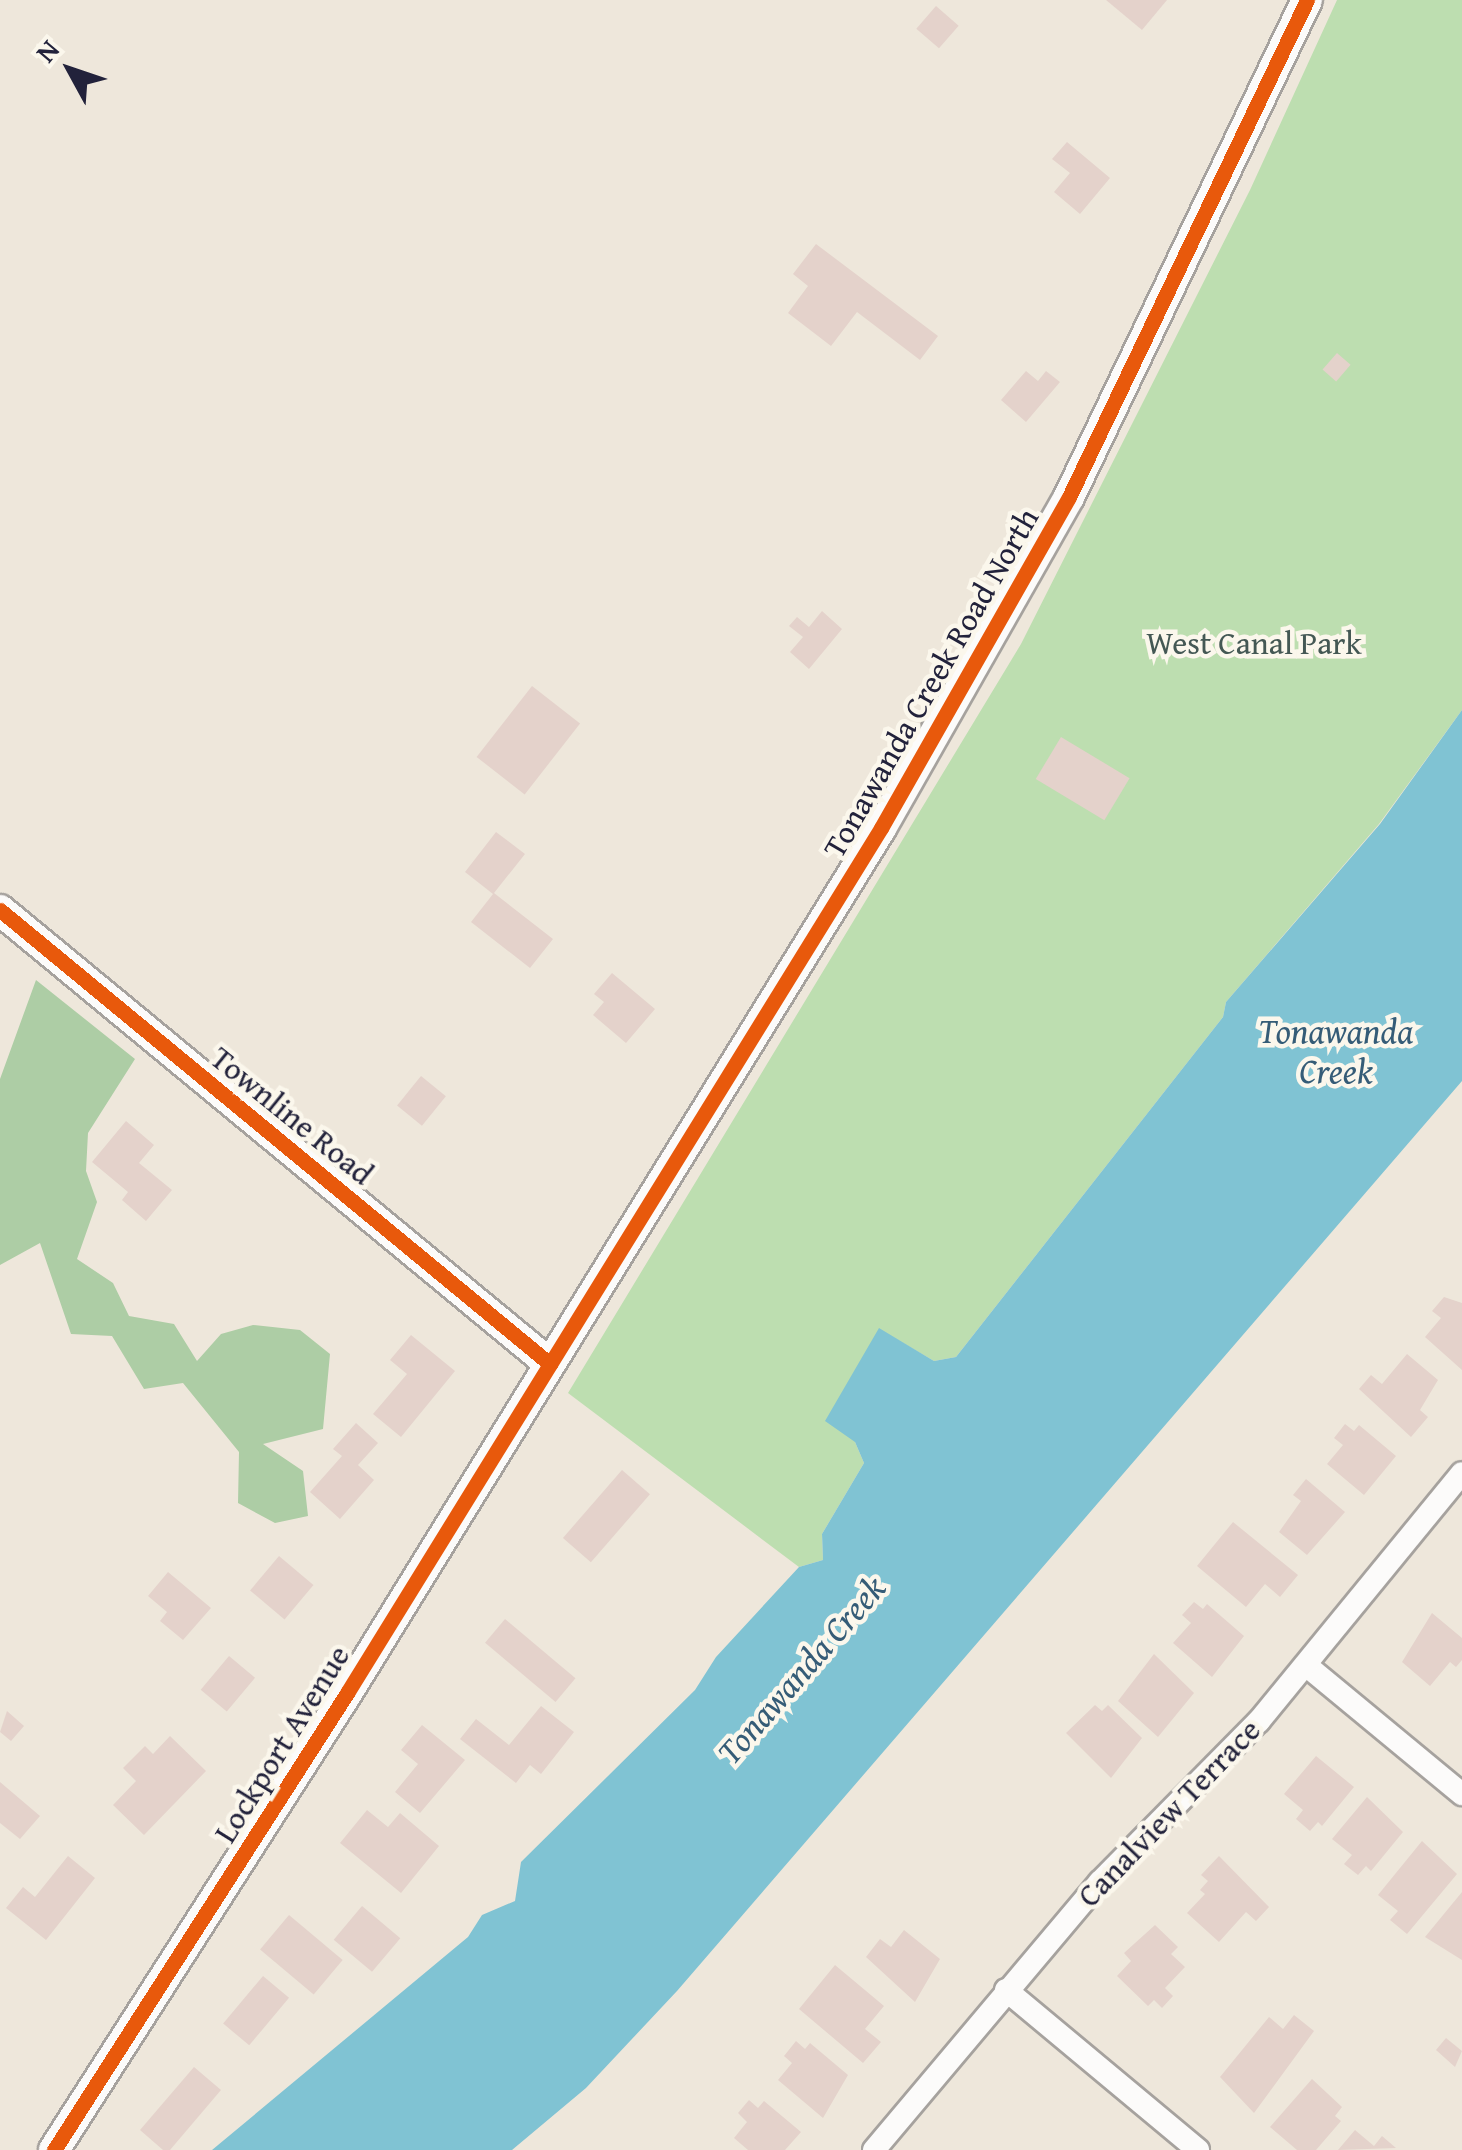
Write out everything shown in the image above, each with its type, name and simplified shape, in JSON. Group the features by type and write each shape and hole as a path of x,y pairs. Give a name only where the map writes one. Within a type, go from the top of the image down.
{"street":[{"name":"Tonawanda Creek Road North","path":"550,1364 836,906 1069,497 1307,0"},
{"name":"Townline Road","path":"0,910 550,1364"},
{"name":"Lockport Avenue","path":"54,2150 550,1364"},
{"name":"Canalview Terrace","path":"874,2150 1006,1990 1306,1666 1462,1474"},
{"path":"1306,1666 1462,1794"},
{"path":"1006,1990 1198,2150"}],"green space":[{"name":"West Canal Park","path":"1337,0 1462,0 1462,710 1379,824 1226,1002 1223,1017 956,1357 934,1361 879,1329 855,1442 864,1463 822,1534 823,1560 799,1567 568,1393 1021,644 1250,190"},
{"path":"36,980 135,1059 88,1133 86,1171 97,1202 77,1259 113,1283 129,1316 174,1324 197,1361 221,1334 253,1325 300,1330 330,1354 323,1429 263,1444 303,1471 308,1516 275,1523 238,1503 239,1452 183,1383 144,1389 112,1336 71,1334 40,1243 0,1265 0,1079"}],"water":[{"name":"Tonawanda Creek","path":"1462,710 1462,1081 677,1991 586,2088 512,2150 212,2150 468,1937 482,1915 515,1901 521,1862 695,1690 716,1657 799,1567 823,1560 822,1534 864,1463 855,1442 825,1421 879,1328 934,1361 956,1357 1223,1017 1226,1002 1380,824"}],"building":[{"path":"1106,0 1167,0 1142,30"},
{"path":"936,6 959,26 939,48 916,29"},
{"path":"1067,142 1110,178 1080,214 1054,192 1070,173 1052,159"},
{"path":"816,244 938,336 920,360 857,312 831,346 788,313 808,286 793,274"},
{"path":"1337,353 1351,365 1336,381 1323,370"},
{"path":"1026,371 1038,381 1046,371 1060,382 1026,422 1001,400"},
{"path":"822,611 842,629 809,669 790,652 803,637 789,626 797,617 809,627"},
{"path":"532,686 580,724 525,794 477,757"},
{"path":"1061,737 1130,778 1104,820 1036,779"},
{"path":"496,832 525,854 494,893 553,939 530,968 471,922 493,894 465,872"},
{"path":"612,973 655,1009 626,1043 593,1015 604,1002 594,994"},
{"path":"421,1076 446,1096 422,1126 397,1106"},
{"path":"126,1121 154,1145 139,1163 172,1190 146,1221 122,1200 128,1192 92,1162"},
{"path":"1444,1297 1462,1303 1462,1370 1425,1337 1441,1318 1432,1311"},
{"path":"411,1335 455,1371 401,1437 373,1414 407,1374 390,1360"},
{"path":"1407,1354 1438,1380 1420,1410 1428,1417 1411,1437 1359,1389 1371,1375 1382,1384"},
{"path":"356,1423 378,1443 358,1465 374,1480 340,1519 310,1492 342,1456 333,1449"},
{"path":"1345,1424 1354,1431 1359,1425 1396,1456 1364,1495 1327,1464 1343,1445 1334,1438"},
{"path":"622,1470 650,1494 591,1562 563,1538"},
{"path":"1306,1479 1345,1512 1307,1555 1279,1532 1301,1501 1293,1495"},
{"path":"1233,1522 1298,1575 1280,1597 1265,1584 1246,1607 1197,1566"},
{"path":"279,1556 313,1585 285,1619 250,1590"},
{"path":"168,1572 211,1608 183,1640 160,1621 167,1612 148,1596"},
{"path":"1194,1602 1203,1609 1207,1604 1244,1636 1212,1677 1173,1643 1191,1623 1182,1615"},
{"path":"1432,1613 1462,1638 1462,1660 1456,1667 1450,1662 1430,1686 1402,1662"},
{"path":"505,1619 575,1678 556,1702 485,1643"},
{"path":"1154,1654 1194,1693 1158,1737 1118,1701"},
{"path":"229,1656 255,1678 227,1712 201,1690"},
{"path":"1095,1705 1102,1711 1108,1705 1142,1738 1111,1778 1066,1733"},
{"path":"541,1706 574,1732 541,1774 530,1765 516,1783 460,1739 476,1719 509,1745"},
{"path":"7,1711 24,1726 11,1741 0,1732"},
{"path":"422,1725 465,1760 420,1813 395,1792 418,1764 401,1750"},
{"path":"170,1736 206,1771 144,1835 113,1805 136,1781 123,1768 145,1746 153,1754"},
{"path":"1316,1756 1354,1787 1322,1826 1318,1822 1310,1831 1296,1819 1303,1810 1284,1794"},
{"path":"0,1782 40,1816 20,1839 0,1823"},
{"path":"1367,1797 1403,1832 1371,1871 1366,1866 1358,1875 1344,1864 1352,1855 1332,1839"},
{"path":"367,1810 388,1827 400,1813 439,1846 401,1893 340,1843"},
{"path":"1422,1841 1457,1874 1407,1934 1390,1920 1398,1911 1378,1895"},
{"path":"68,1856 95,1878 46,1940 6,1908 23,1887 35,1897"},
{"path":"1219,1856 1269,1907 1256,1921 1246,1912 1219,1942 1187,1913 1205,1894 1200,1890 1208,1881 1201,1875"},
{"path":"1462,1892 1462,1960 1425,1937"},
{"path":"362,1906 400,1938 372,1972 334,1940"},
{"path":"289,1915 343,1960 314,1994 260,1949"},
{"path":"1155,1925 1178,1947 1171,1954 1185,1967 1165,1988 1173,1996 1162,2008 1154,2000 1148,2006 1117,1976 1131,1961 1124,1953"},
{"path":"904,1930 940,1959 915,2002 866,1957 880,1939 891,1947"},
{"path":"835,1965 884,2006 865,2029 881,2042 863,2063 799,2009"},
{"path":"263,1976 289,1998 249,2045 223,2023"},
{"path":"1294,2015 1314,2031 1254,2113 1220,2077 1269,2017 1283,2029"},
{"path":"1446,2038 1462,2051 1455,2067 1436,2050"},
{"path":"796,2041 805,2049 810,2043 848,2075 823,2118 778,2080 792,2063 784,2056"},
{"path":"194,2067 221,2090 170,2150 163,2150 140,2130"},
{"path":"1312,2079 1342,2107 1335,2116 1341,2121 1316,2150 1297,2150 1270,2127"},
{"path":"749,2100 758,2108 764,2101 801,2132 785,2150 748,2150 734,2138 747,2122 738,2113"},
{"path":"1355,2130 1374,2146 1382,2136 1396,2148 1338,2150"}],"cycle path":[{"path":"54,2150 347,1693 881,828 1069,497 1307,0"},
{"path":"0,910 550,1364"}]}
